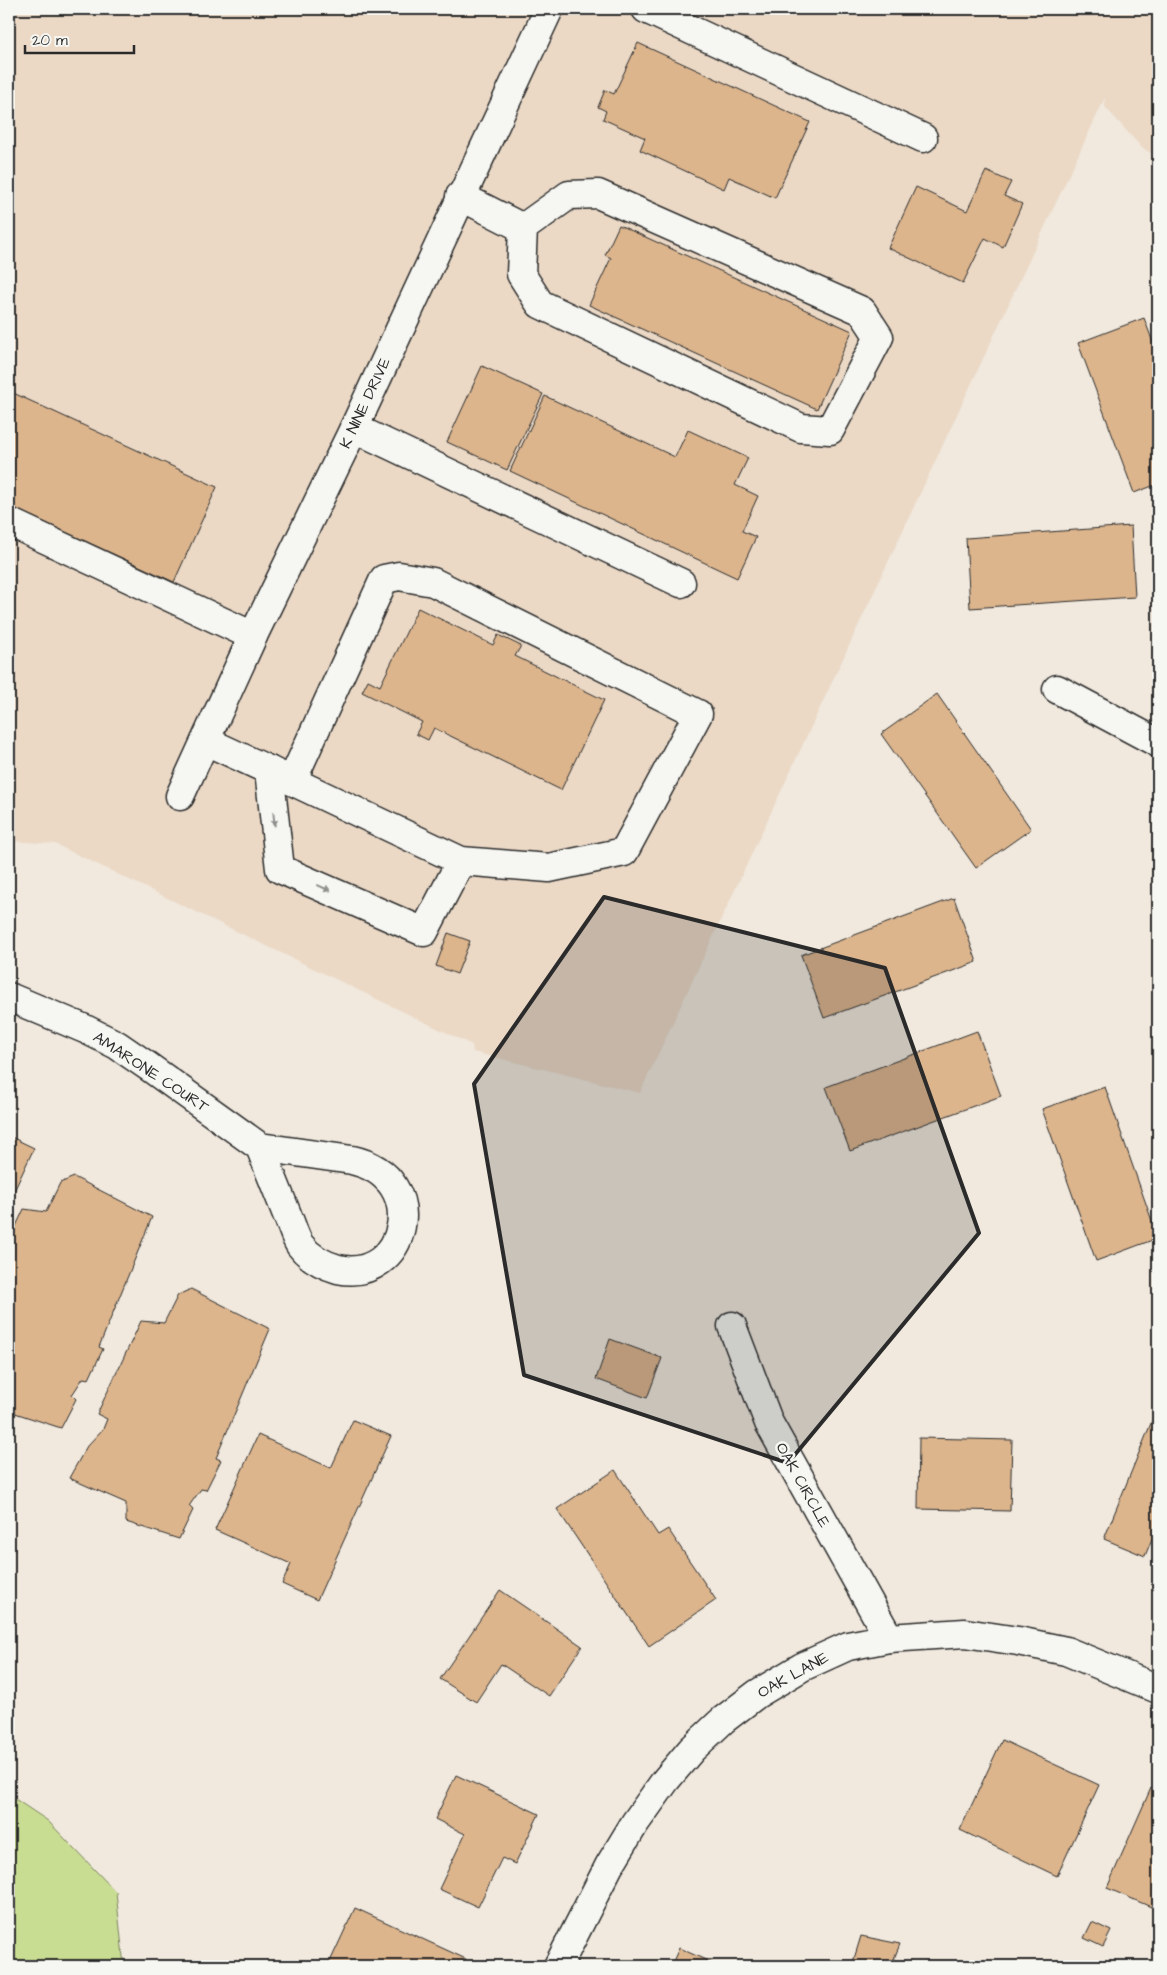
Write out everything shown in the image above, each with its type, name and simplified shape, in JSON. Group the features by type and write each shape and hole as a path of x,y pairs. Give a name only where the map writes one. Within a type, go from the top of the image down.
{"street":[{"name":"K NINE DRIVE","path":"180,796 253,636 354,428 460,196 549,9"},
{"path":"646,9 923,138"},
{"path":"598,194 862,311 879,337 830,430 801,428 540,304 521,274 523,228 569,195 598,194"},
{"path":"460,196 523,228"},
{"path":"354,428 681,583"},
{"path":"9,522 253,636"},
{"path":"206,741 281,776 461,861 549,868 624,852 698,714 433,582 399,576 384,579 281,776 280,869 424,932 461,861"},
{"path":"1056,689 1158,743"},
{"name":"AMARONE COURT","path":"9,997 85,1029 117,1045 260,1147 366,1163 384,1174 395,1188 401,1206 402,1225 396,1241 383,1258 368,1268 352,1272 331,1267 312,1257 299,1244 260,1147"},
{"name":"OAK CIRCLE","path":"732,1326 769,1423 888,1638"},
{"name":"OAK LANE","path":"558,1966 609,1866 635,1823 665,1781 692,1749 723,1720 757,1694 802,1667 848,1646 888,1638 965,1633 1066,1651 1158,1689"}],"highlighted area":[{"path":"604,897 885,968 979,1233 788,1463 524,1375 474,1084"}],"shaded area":[{"path":"9,9 1158,9 1158,157 1142,148 1105,107 1105,98 640,1093 473,1052 472,1045 55,844 9,841"}],"green space":[{"path":"9,1795 48,1821 116,1892 124,1966 9,1966"}],"building":[{"path":"638,43 810,122 775,198 729,177 724,189 640,150 645,138 603,119 606,111 598,107 605,90 614,94"},
{"path":"986,171 1011,182 1004,196 1022,204 1003,247 985,238 963,283 888,248 916,187 967,211"},
{"path":"619,225 852,331 817,409 589,305 611,258 605,255"},
{"path":"1144,318 1158,356 1158,484 1134,493 1078,343"},
{"path":"482,366 543,394 507,470 447,442"},
{"path":"9,391 217,487 174,582 9,506"},
{"path":"545,396 675,457 688,430 748,458 735,485 758,496 742,531 756,537 737,578 510,471"},
{"path":"1131,526 1135,597 970,608 966,538"},
{"path":"418,608 493,645 498,635 521,646 515,656 604,700 561,790 434,728 428,740 416,734 422,722 362,692 368,680 380,686"},
{"path":"937,694 1031,829 976,868 881,734"},
{"path":"954,898 977,962 824,1018 801,955"},
{"path":"448,933 470,941 457,974 436,966"},
{"path":"977,1031 1001,1096 850,1151 826,1087"},
{"path":"1105,1087 1158,1238 1096,1261 1042,1109"},
{"path":"9,1136 34,1148 9,1202"},
{"path":"74,1177 152,1217 99,1347 103,1349 89,1379 83,1378 72,1395 76,1399 61,1428 9,1411 9,1241 24,1209 46,1212 60,1183"},
{"path":"191,1289 270,1329 216,1458 221,1460 206,1490 201,1489 189,1506 193,1510 179,1539 126,1522 126,1503 69,1478 87,1446 103,1429 107,1419 97,1414 141,1321 164,1323 178,1295"},
{"path":"610,1339 662,1358 647,1398 596,1379"},
{"path":"1158,1406 1158,1524 1145,1556 1104,1539"},
{"path":"353,1420 391,1436 317,1600 282,1584 291,1564 215,1530 258,1435 331,1468"},
{"path":"919,1438 1012,1440 1010,1511 918,1509"},
{"path":"615,1470 658,1535 668,1529 716,1600 649,1646 557,1509"},
{"path":"500,1590 582,1646 549,1696 501,1664 476,1702 440,1679"},
{"path":"1002,1740 1099,1785 1057,1876 960,1830"},
{"path":"456,1775 539,1814 515,1864 502,1858 478,1907 439,1889 465,1834 435,1819"},
{"path":"1151,1788 1158,1791 1158,1910 1107,1888"},
{"path":"355,1908 466,1959 463,1966 328,1966"},
{"path":"1092,1922 1111,1931 1103,1947 1084,1938"},
{"path":"861,1936 900,1944 891,1966 865,1966 853,1962"},
{"path":"679,1948 719,1966 671,1966"}]}
